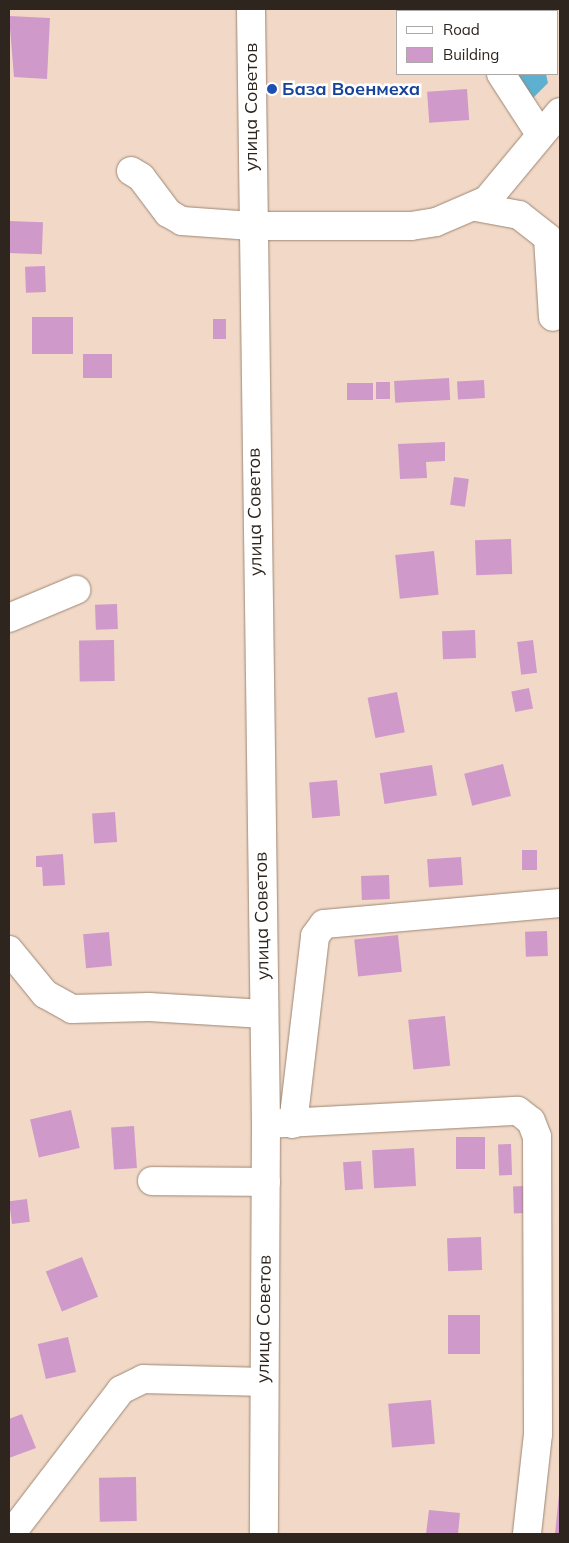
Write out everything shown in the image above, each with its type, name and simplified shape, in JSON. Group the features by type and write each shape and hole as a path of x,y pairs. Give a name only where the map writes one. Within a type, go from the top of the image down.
{"main road":[{"name":"улица Советов","path":"251,9 252,226 264,1014 279,1124 266,1182 263,1382 264,1534"},
{"path":"502,75 540,134"},
{"path":"476,208 560,112"},
{"path":"131,171 141,177 168,213 182,221 252,226 411,226 476,208 519,215 548,238 553,317"},
{"path":"9,618 76,590"},
{"path":"527,1534 549,1319 537,1137 524,1116 518,1111 279,1124 315,936 324,924 560,903"},
{"path":"9,950 45,994 72,1009 149,1007 264,1014"},
{"path":"152,1181 266,1182"},
{"path":"14,1530 121,1390 144,1379 263,1382"}],"water":[{"path":"513,75 546,75 548,83 532,99"}],"building":[{"path":"9,16 50,18 47,79 14,77"},
{"path":"467,89 469,120 429,123 427,92"},
{"path":"9,221 43,222 42,254 9,253"},
{"path":"45,266 46,292 26,293 25,267"},
{"path":"32,317 73,317 73,354 32,354"},
{"path":"213,319 226,319 226,339 213,339"},
{"path":"83,354 112,354 112,378 83,378"},
{"path":"449,378 450,400 395,403 394,381"},
{"path":"484,380 485,398 458,399 457,381"},
{"path":"376,382 390,382 390,399 376,399"},
{"path":"347,383 373,383 373,400 347,400"},
{"path":"445,442 445,461 426,462 427,478 400,479 398,444"},
{"path":"454,477 469,479 465,507 450,505"},
{"path":"511,539 512,574 476,575 475,540"},
{"path":"434,551 439,595 400,599 395,555"},
{"path":"117,604 118,629 96,630 95,605"},
{"path":"475,630 476,658 443,659 442,631"},
{"path":"114,640 115,681 80,682 79,641"},
{"path":"533,640 537,673 521,675 517,642"},
{"path":"529,688 533,709 515,712 511,691"},
{"path":"397,692 405,732 375,738 368,698"},
{"path":"503,764 511,796 472,806 464,774"},
{"path":"432,765 437,796 385,804 380,773"},
{"path":"337,780 340,816 312,818 309,782"},
{"path":"115,812 117,842 94,844 92,814"},
{"path":"522,850 537,850 537,870 522,870"},
{"path":"63,854 65,885 43,886 42,867 36,867 36,856"},
{"path":"461,857 463,885 429,887 427,859"},
{"path":"389,875 390,899 362,900 361,876"},
{"path":"547,931 548,956 526,957 525,932"},
{"path":"109,932 112,966 86,968 83,934"},
{"path":"398,935 402,972 358,976 354,940"},
{"path":"445,1016 450,1066 413,1070 408,1020"},
{"path":"71,1110 80,1148 39,1157 30,1119"},
{"path":"134,1126 137,1168 114,1170 111,1128"},
{"path":"456,1137 485,1137 485,1169 456,1169"},
{"path":"498,1144 511,1144 512,1175 499,1175"},
{"path":"414,1148 416,1186 374,1188 372,1150"},
{"path":"361,1161 363,1189 345,1190 343,1162"},
{"path":"513,1186 525,1186 526,1213 514,1213"},
{"path":"27,1199 30,1222 12,1224 9,1201"},
{"path":"481,1237 482,1270 448,1271 447,1238"},
{"path":"82,1257 98,1297 62,1311 46,1272"},
{"path":"448,1315 480,1315 480,1354 448,1354"},
{"path":"68,1337 76,1372 46,1379 38,1344"},
{"path":"431,1400 435,1444 392,1448 388,1404"},
{"path":"22,1414 36,1448 9,1458 9,1419"},
{"path":"136,1477 137,1521 100,1522 99,1478"},
{"path":"559,1494 560,1534 555,1534"},
{"path":"429,1510 460,1513 458,1534 426,1534"}],"place":[{"name":"База Военмеха","path":"272,89"}]}
